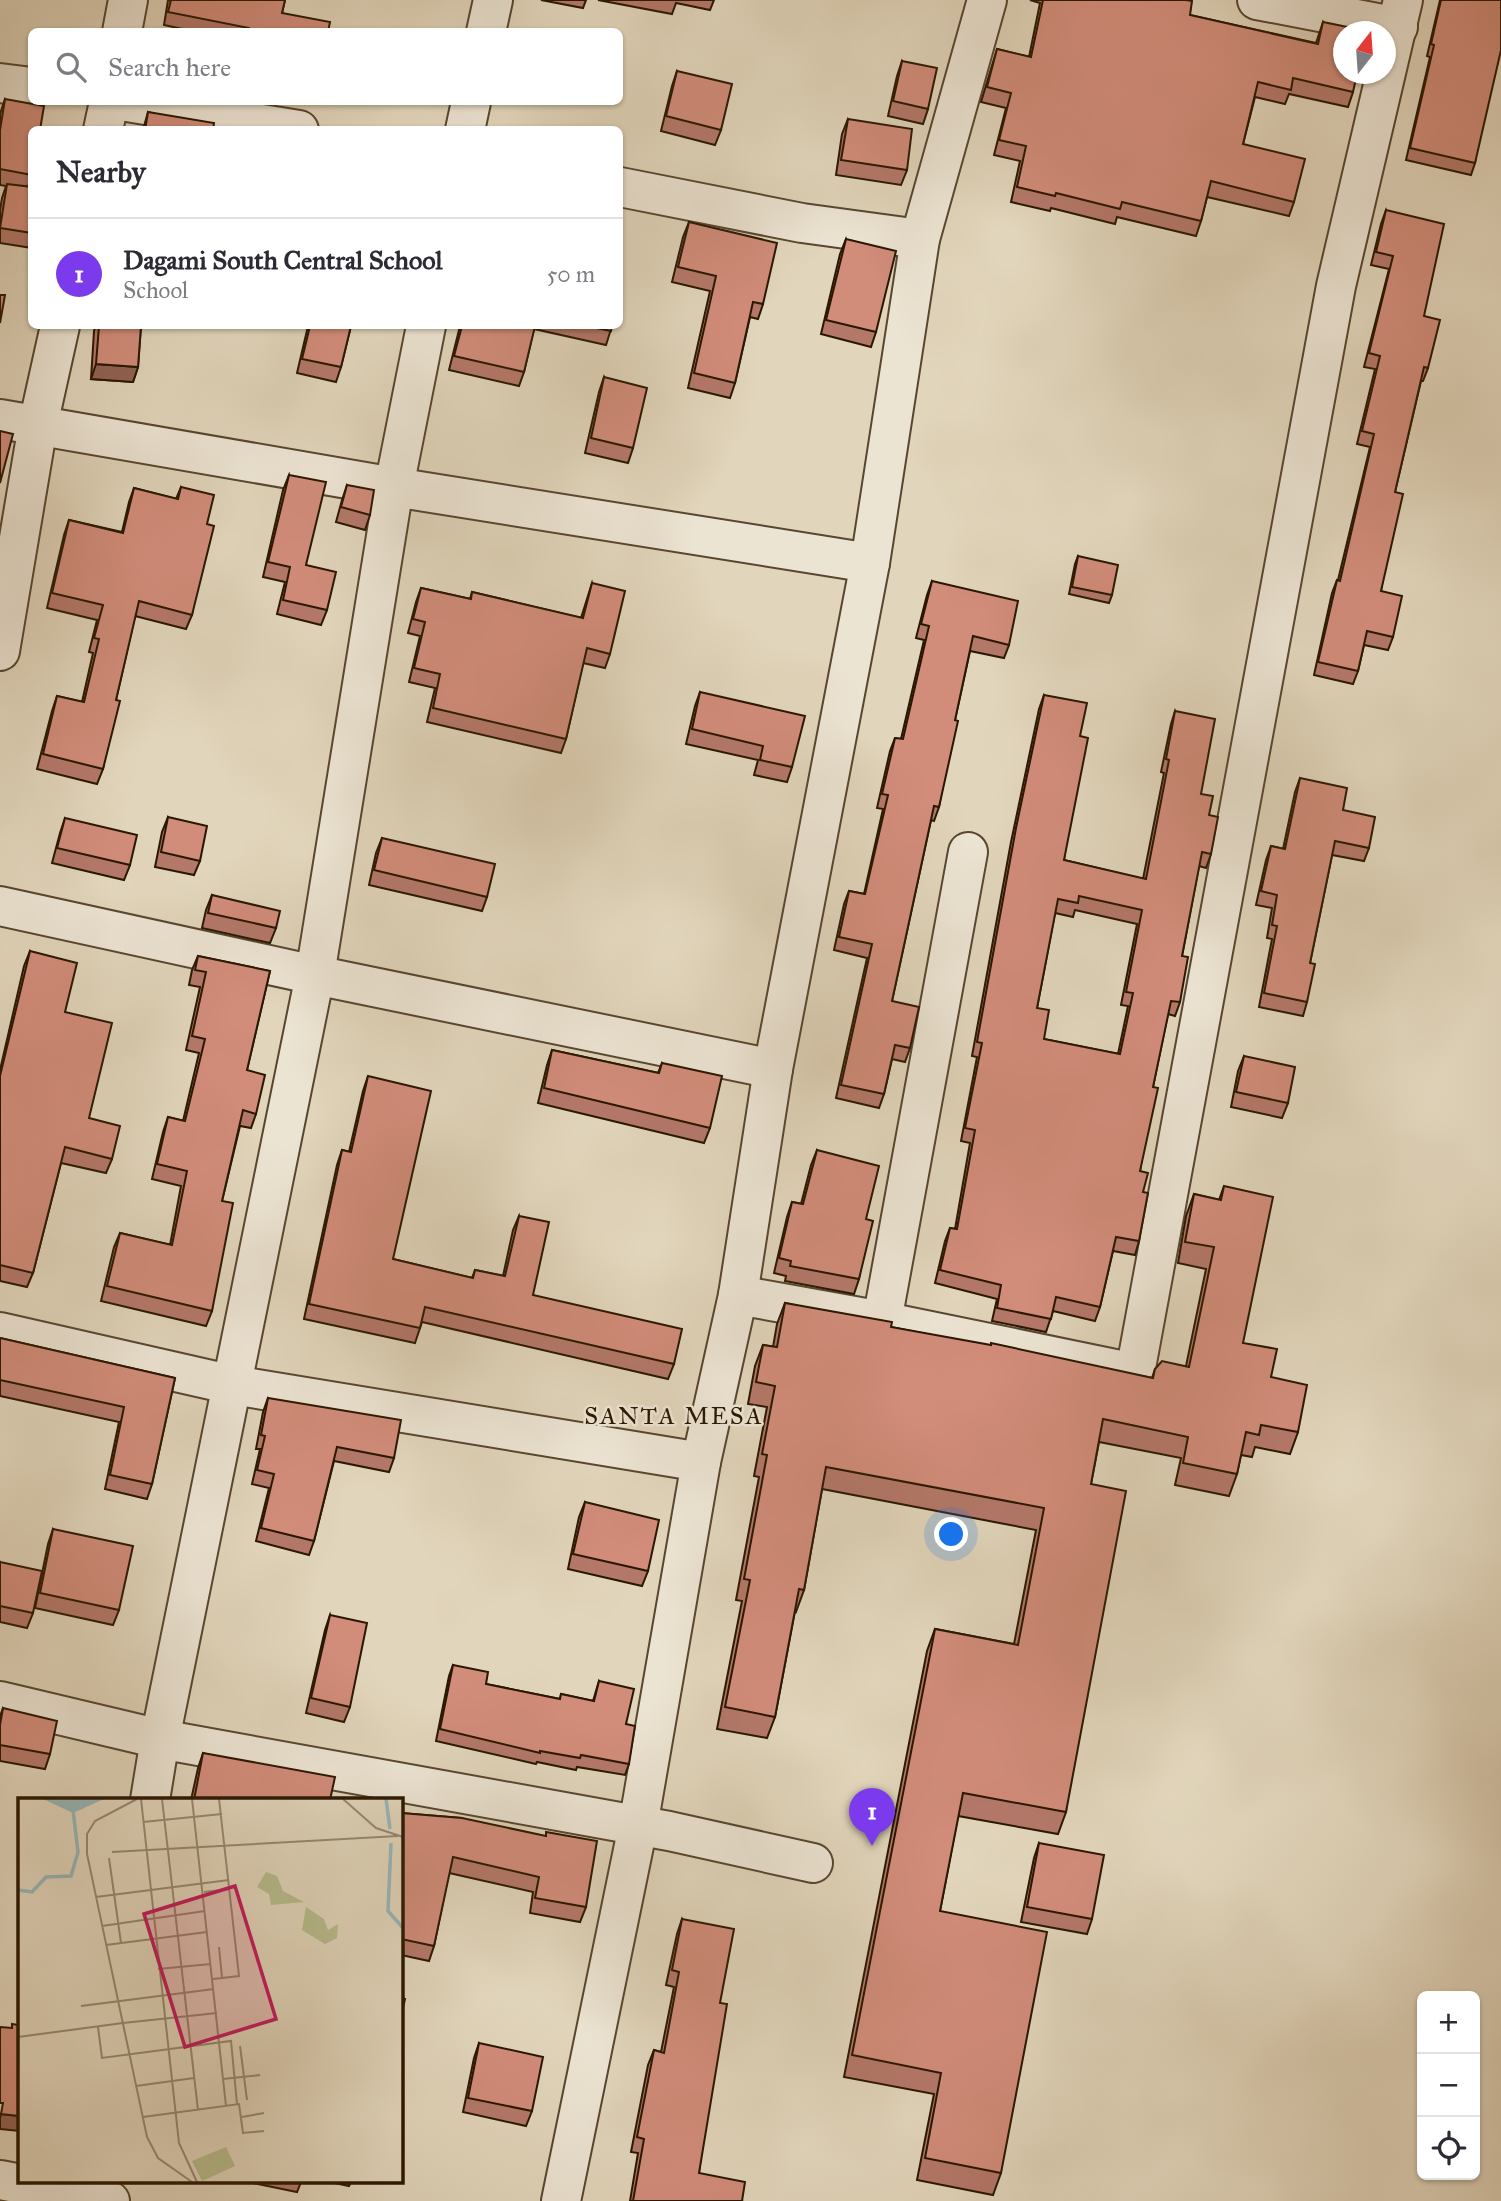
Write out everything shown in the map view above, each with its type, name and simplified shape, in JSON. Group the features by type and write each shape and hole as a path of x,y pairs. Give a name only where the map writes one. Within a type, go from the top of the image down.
{"street":[{"path":"123,28 128,0"},
{"path":"487,28 493,0"},
{"path":"561,2201 638,1826 701,1462 737,1295 773,1069 870,563 920,239 987,0"},
{"path":"737,1295 882,1321 1135,1373 1336,286 1400,13 1257,0"},
{"path":"0,83 28,86"},
{"path":"104,126 108,105"},
{"path":"145,105 274,126"},
{"path":"466,126 470,105"},
{"path":"623,188 802,223 920,239"},
{"path":"0,651 38,425 59,329"},
{"path":"150,1798 315,975 394,487 425,329"},
{"path":"0,419 394,487 870,563"},
{"path":"882,1321 968,852"},
{"path":"0,906 315,975 773,1069"},
{"path":"0,1332 233,1385 701,1462"},
{"path":"0,1702 160,1739 638,1826 813,1863"},
{"path":"0,2180 18,2183"},
{"path":"24,2184 89,2195"}],"building":[{"path":"171,0 285,0 282,13 330,22 329,28 249,28 168,12"},
{"path":"1043,0 1186,0 1192,1 1190,15 1318,44 1323,22 1333,24 1333,84 1355,84 1353,92 1293,78 1291,90 1258,82 1243,144 1305,159 1294,202 1211,181 1201,221 1122,202 1120,209 1056,193 1055,196 1017,187 1026,146 999,140 1011,93 987,87 997,49 1031,57"},
{"path":"1441,0 1501,0 1501,50 1475,163 1410,148 1434,45 1431,44"},
{"path":"902,61 937,68 928,109 893,101"},
{"path":"677,71 732,84 721,130 666,116"},
{"path":"5,99 44,106 41,126 28,126 28,174 0,169 0,130"},
{"path":"148,112 214,123 214,126 146,126"},
{"path":"848,119 912,129 907,170 841,160"},
{"path":"7,184 28,187 28,232 0,228"},
{"path":"1386,210 1444,224 1424,316 1440,320 1428,368 1424,367 1395,492 1403,494 1381,591 1402,596 1393,637 1367,631 1358,671 1318,662 1374,434 1362,431 1380,356 1369,353 1393,256 1376,252"},
{"path":"689,222 777,243 763,304 753,302 735,383 694,373 716,276 678,267"},
{"path":"846,239 896,251 876,332 826,320"},
{"path":"0,295 5,295 0,323"},
{"path":"99,329 141,329 138,367 96,364"},
{"path":"309,329 350,329 341,367 302,359"},
{"path":"461,329 534,329 524,372 454,356"},
{"path":"604,377 647,388 633,448 591,438"},
{"path":"0,431 13,434 0,483"},
{"path":"289,475 326,482 306,565 336,572 327,610 283,600 290,567 268,562"},
{"path":"347,485 374,490 370,515 341,507"},
{"path":"181,487 214,495 207,524 214,526 192,615 139,601 116,700 120,701 103,769 43,754 57,696 84,702 99,639 94,638 103,605 52,593 69,520 123,533 134,488 178,499"},
{"path":"1078,556 1118,565 1112,595 1072,587"},
{"path":"932,581 1018,601 1009,645 973,636 939,807 934,806 892,1001 919,1007 910,1048 895,1045 884,1094 841,1085 872,944 839,937 849,891 865,894 888,795 882,794 895,738 903,739 929,626 921,624"},
{"path":"592,583 625,591 610,654 587,648 566,739 433,708 440,674 414,668 425,622 413,619 421,588 471,599 472,592 583,618"},
{"path":"700,692 805,716 792,767 760,760 763,746 692,729"},
{"path":"1044,695 1087,703 1080,736 1088,738 1064,860 1146,879 1169,760 1166,759 1175,711 1215,719 1201,794 1213,796 1209,815 1218,817 1211,854 1202,852 1182,956 1188,957 1180,1002 1171,1001 1153,1087 1158,1088 1140,1171 1148,1173 1143,1192 1148,1193 1139,1241 1116,1237 1100,1307 1056,1297 1051,1319 997,1308 1001,1285 940,1270 950,1228 957,1229 975,1130 965,1128 982,1043 977,1042 1016,828","holes":["1079,896 1142,910 1126,992 1133,993 1120,1054 1044,1039 1049,1010 1037,1008 1058,899 1078,903"]},
{"path":"1300,778 1347,788 1343,810 1375,817 1369,848 1335,841 1310,963 1315,964 1307,1002 1264,993 1277,926 1272,925 1277,895 1261,891 1271,846 1285,849"},
{"path":"168,817 207,826 200,861 161,852"},
{"path":"65,818 137,835 130,865 57,848"},
{"path":"382,838 495,864 487,897 374,870"},
{"path":"212,895 280,911 276,928 208,913"},
{"path":"30,951 77,963 65,1012 112,1023 89,1118 120,1126 112,1159 65,1147 33,1273 0,1265 0,1076"},
{"path":"198,956 270,971 247,1070 265,1075 256,1114 243,1110 222,1201 233,1203 212,1311 107,1286 120,1233 172,1245 187,1171 157,1164 168,1117 185,1121 205,1039 192,1036 206,972 195,970"},
{"path":"552,1050 659,1073 662,1063 722,1076 710,1128 544,1088"},
{"path":"1244,1056 1295,1067 1288,1103 1236,1092"},
{"path":"368,1076 431,1091 393,1259 473,1278 475,1270 505,1276 519,1216 549,1222 533,1295 682,1329 674,1364 425,1307 420,1328 309,1304 342,1150 351,1152"},
{"path":"817,1150 879,1166 866,1219 873,1221 859,1279 790,1266 791,1261 779,1258 792,1202 803,1204"},
{"path":"1224,1186 1273,1197 1243,1343 1277,1349 1271,1377 1307,1385 1298,1432 1261,1425 1259,1435 1246,1432 1237,1474 1183,1463 1188,1437 1103,1419 1091,1484 1126,1491 1066,1812 963,1793 940,1911 1047,1932 1001,2173 925,2158 941,2073 852,2055 935,1629 1018,1645 1044,1508 826,1467 804,1590 799,1589 775,1717 725,1707 750,1580 744,1579 767,1455 762,1454 775,1386 756,1382 763,1345 777,1347 785,1303 892,1322 891,1327 991,1343 1153,1378 1155,1369 1162,1361 1189,1367 1214,1247 1185,1242 1194,1194 1221,1200"},
{"path":"0,1338 175,1378 152,1484 110,1475 124,1407 0,1380"},
{"path":"268,1398 401,1420 394,1458 337,1447 314,1541 261,1528 274,1474 257,1470 265,1436 261,1435"},
{"path":"585,1502 659,1520 648,1571 573,1554"},
{"path":"53,1529 133,1546 119,1610 40,1593"},
{"path":"0,1562 42,1571 33,1613 0,1606"},
{"path":"330,1615 367,1623 350,1707 311,1698"},
{"path":"453,1665 488,1672 486,1684 560,1699 561,1694 594,1701 599,1681 634,1689 626,1724 635,1726 629,1764 581,1755 580,1758 540,1753 440,1729"},
{"path":"3,1708 57,1721 50,1754 0,1745"},
{"path":"203,1753 335,1777 330,1798 194,1798"},
{"path":"402,1813 462,1818 546,1836 546,1832 597,1841 586,1907 535,1898 539,1877 453,1857 434,1946 402,1939"},
{"path":"1039,1843 1104,1855 1092,1919 1027,1907"},
{"path":"682,1919 734,1929 720,2003 727,2004 699,2173 745,2182 742,2201 633,2201 644,2139 637,2137 654,2050 664,2053 679,1972 672,1970"},
{"path":"12,2024 18,2025 18,2116 1,2114 3,2103 0,2103 0,2027 12,2028"},
{"path":"479,2043 543,2057 532,2111 468,2098"}],"place":[{"name":"Dagami South Central School","path":"872,1846"}],"district":[{"name":"SANTA MESA","path":"674,1416"}]}
